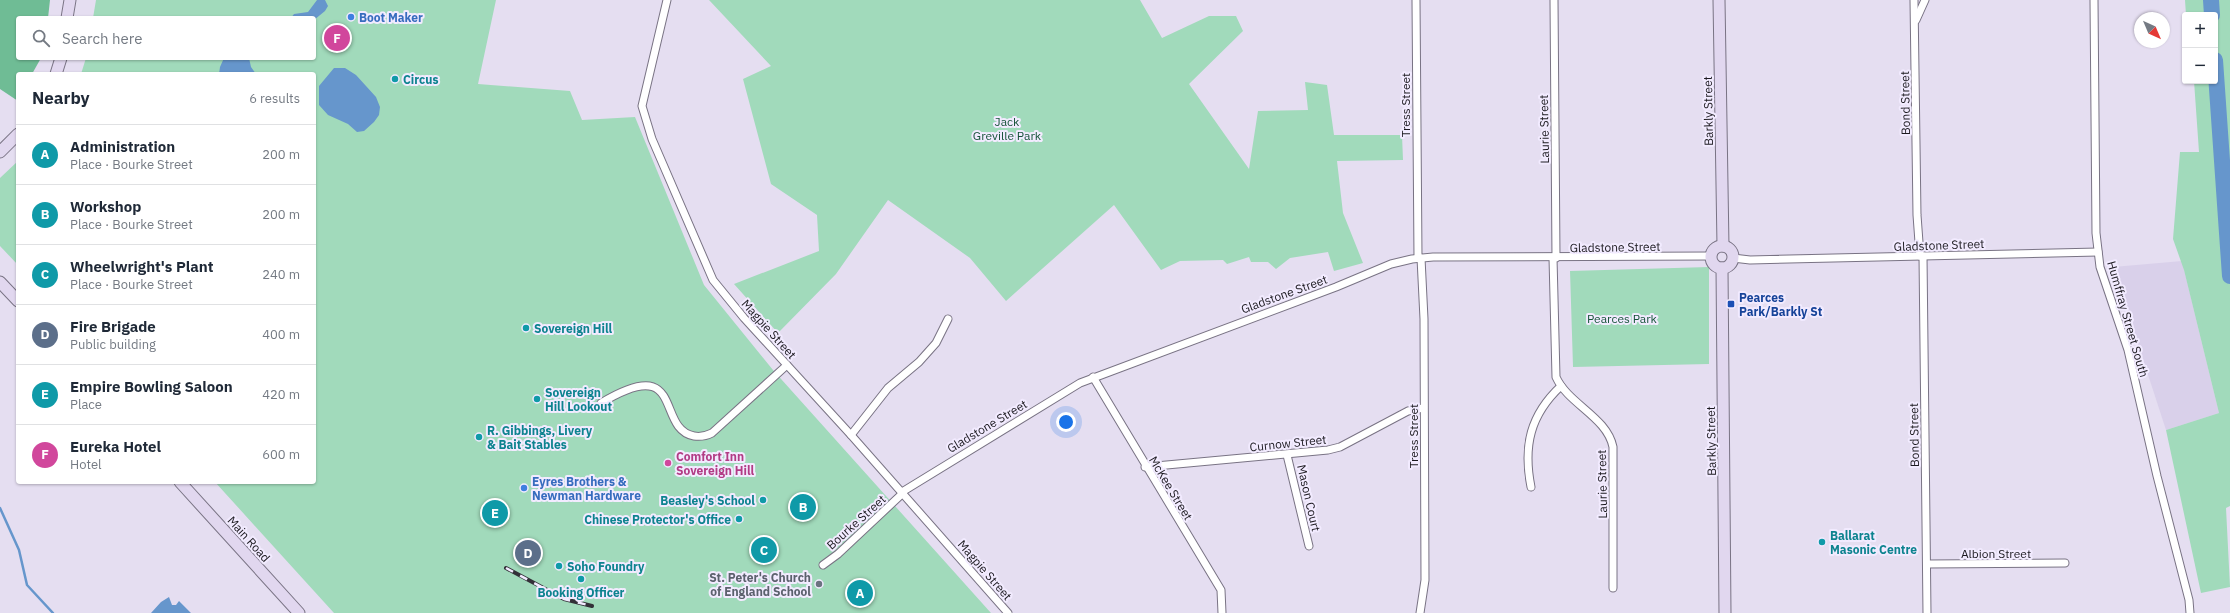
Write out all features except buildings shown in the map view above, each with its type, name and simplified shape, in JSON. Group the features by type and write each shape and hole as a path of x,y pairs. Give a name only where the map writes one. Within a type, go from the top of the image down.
{"main road":[{"path":"68,16 70,0"},
{"name":"Barkly Street","path":"1719,0 1723,246"},
{"path":"57,72 60,60"},
{"path":"0,152 16,136"},
{"path":"1723,246 1731,249 1733,258 1730,265 1722,268 1714,265 1711,256 1714,249 1723,246"},
{"name":"Barkly Street","path":"1722,268 1725,613"},
{"path":"0,282 16,299"},
{"name":"Main Road","path":"182,484 299,613"}],"street":[{"name":"Magpie Street","path":"668,0 642,106 652,139 714,280 731,304 851,436 1008,613"},
{"name":"Tress Street","path":"1416,0 1419,258 1424,319 1425,580 1420,613"},
{"name":"Laurie Street","path":"1554,0 1554,370 1561,386 1604,429 1612,443 1613,588"},
{"name":"Bond Street","path":"1914,0 1917,211 1922,256 1927,613"},
{"name":"Bond Street","path":"1915,22 1925,0"},
{"name":"Humffray Street South","path":"2094,0 2098,252 2106,287 2128,350 2157,476 2189,600 2190,613"},
{"name":"Gladstone Street","path":"1733,258 1750,260 2098,252"},
{"name":"Gladstone Street","path":"902,493 1065,391 1093,377 1336,287 1385,266 1419,258 1711,256"},
{"path":"851,436 888,388 919,362 936,343 948,319"},
{"path":"602,403 625,389 640,386 652,387 661,392 674,420 682,430 691,435 706,436 712,433 787,365"},
{"name":"McKee Street","path":"1093,377 1145,467 1221,590 1222,613"},
{"path":"1530,487 1528,446 1533,422 1544,404 1561,386"},
{"name":"Curnow Street","path":"1145,467 1287,455 1334,449 1408,411 1424,408"},
{"name":"Mason Court","path":"1287,455 1309,546"},
{"name":"Bourke Street","path":"823,565 838,554 902,493"},
{"name":"Albion Street","path":"1927,564 2066,563"}],"shaded area":[{"path":"2182,261 2219,413 2166,430 2113,267"}],"green space":[{"path":"0,0 50,0 48,16 16,16 16,60 40,60 33,72 16,72 16,100 0,89"},
{"name":"Sovereign Hill","path":"96,0 496,0 478,84 570,91 582,120 635,117 704,285 773,370 991,613 334,613 217,484 316,484 316,72 82,72 85,60 316,60 316,16 93,16"},
{"name":"Jack Greville Park","path":"709,0 1140,0 1162,38 1209,16 1236,16 1243,31 1189,84 1249,169 1258,111 1308,110 1305,82 1327,85 1334,135 1402,135 1403,160 1337,161 1343,213 1363,263 1334,271 1328,252 1290,258 1276,269 1268,262 1251,262 1249,257 1227,264 1223,260 1180,261 1161,270 1114,205 1006,301 970,258 888,200 836,274 778,333 734,284 819,251 817,215 771,184 743,79 771,66"},
{"path":"2185,0 2230,0 2230,506 2226,508 2230,587 2201,593 2166,430 2219,413 2184,270 2173,239 2180,152 2199,152 2194,84 2218,84 2218,12 2186,12"},
{"path":"16,163 16,263 0,246 0,178"},
{"name":"Pearces Park","path":"1709,267 1709,364 1573,367 1570,271"}],"water":[{"path":"317,0 325,0 328,6 325,11 316,18 316,16 292,16 294,14 308,12"},
{"path":"223,60 249,60 251,67 255,72 219,72"},
{"path":"334,68 345,68 356,75 376,97 380,107 379,115 364,131 357,132 348,124 328,115 319,105 319,86"},
{"path":"169,597 172,605 176,605 179,601 191,613 151,613 161,602"}],"waterway":[{"path":"2211,0 2212,12"},
{"path":"2217,84 2230,276"},
{"path":"0,508 19,550 27,585 53,613"}],"railway":[{"path":"506,568 564,599 592,606"}],"place":[{"name":"Boot Maker","path":"351,17"},
{"name":"Eureka Hotel","path":"337,38"},
{"name":"Circus","path":"395,79"},
{"name":"Pearces Park/Barkly St","path":"1731,304"},
{"name":"Sovereign Hill","path":"526,328"},
{"name":"Sovereign Hill Lookout","path":"537,399"},
{"name":"R. Gibbings, Livery & Bait Stables","path":"479,437"},
{"name":"Comfort Inn Sovereign Hill","path":"668,463"},
{"name":"Eyres Brothers & Newman Hardware","path":"524,488"},
{"name":"Beasley's School","path":"763,500"},
{"name":"Workshop","path":"803,507"},
{"name":"Empire Bowling Saloon","path":"495,513"},
{"name":"Chinese Protector's Office","path":"739,519"},
{"name":"Ballarat Masonic Centre","path":"1822,542"},
{"name":"Wheelwright's Plant","path":"764,550"},
{"name":"Fire Brigade","path":"528,553"},
{"name":"Soho Foundry","path":"559,566"},
{"name":"Booking Officer","path":"581,579"},
{"name":"St. Peter's Church of England School","path":"819,584"},
{"name":"Administration","path":"860,593"}]}
